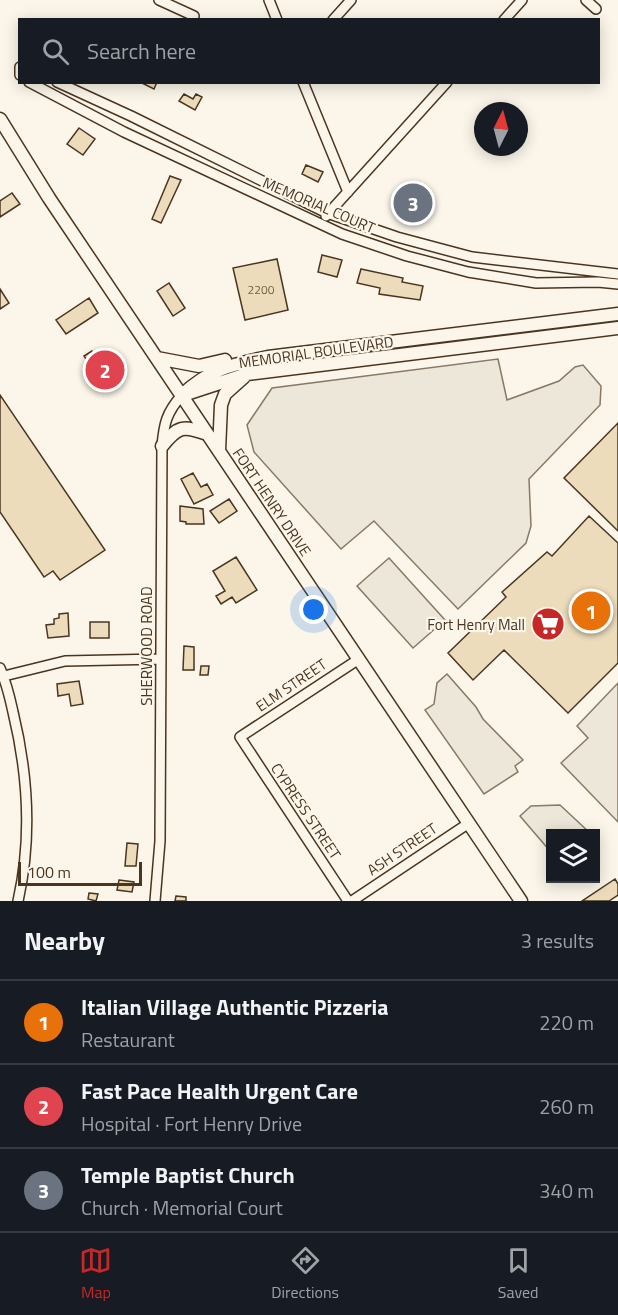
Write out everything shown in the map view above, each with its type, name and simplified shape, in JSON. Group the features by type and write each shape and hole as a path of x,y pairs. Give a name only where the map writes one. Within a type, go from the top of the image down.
{"main road":[{"name":"FORT HENRY DRIVE","path":"0,119 49,198 521,901"},
{"name":"MEMORIAL BOULEVARD","path":"182,396 199,380 222,368 268,357 618,314"},
{"path":"522,325 525,340"},
{"name":"MEMORIAL BOULEVARD","path":"182,396 247,374 618,328"},
{"path":"157,358 199,366 235,357 268,357"},
{"path":"219,450 221,405 225,394 247,374"},
{"path":"162,446 176,430 184,428 207,434"}],"street":[{"path":"159,0 194,16"},
{"path":"269,0 276,18"},
{"path":"335,18 351,0"},
{"path":"506,18 522,0"},
{"path":"586,0 596,9"},
{"name":"MEMORIAL COURT","path":"32,84 124,132 321,225 407,256 468,272 536,283 618,284"},
{"name":"MEMORIAL COURT","path":"61,84 327,213 398,237 472,257 618,274"},
{"path":"304,84 348,192"},
{"path":"321,225 327,213 445,84"},
{"path":"124,132 131,116"},
{"path":"468,272 472,257"},
{"name":"SHERWOOD ROAD","path":"155,901 160,841 163,425 172,406 182,396"},
{"path":"18,901 26,844 26,781 20,741 2,672 65,661 161,659"},
{"name":"ELM STREET","path":"240,738 359,659"},
{"name":"CYPRESS STREET","path":"240,738 350,901"},
{"name":"ASH STREET","path":"350,901 469,823"}],"shaded area":[{"path":"498,359 507,400 559,381 575,367 583,365 601,386 600,405 529,479 531,526 526,543 458,609 374,521 341,549 254,452 247,425 272,388"},
{"path":"389,558 445,620 413,648 357,586"},
{"path":"447,674 476,707 483,719 523,760 515,766 518,772 484,794 425,710 434,704 437,683"},
{"path":"618,683 618,822 561,763 588,738 577,726"},
{"path":"560,805 586,829 546,829 546,846 520,816 531,806"}],"building":[{"path":"144,84 156,84 154,89"},
{"path":"184,94 193,99 196,94 202,97 195,110 179,101"},
{"path":"79,128 95,139 83,155 67,144"},
{"path":"306,165 323,172 318,182 302,174"},
{"path":"170,176 181,180 161,223 152,219"},
{"path":"12,193 20,204 0,217 0,201"},
{"path":"322,255 342,260 337,277 318,272"},
{"path":"277,259 288,310 245,320 233,268"},
{"path":"361,269 403,278 402,282 423,286 420,300 379,294 380,288 357,283"},
{"path":"169,283 185,308 173,316 157,291"},
{"path":"0,289 9,303 0,309"},
{"path":"89,298 98,313 66,334 56,320"},
{"path":"92,351 99,361 113,351 125,368 96,388 84,371 91,366 84,356"},
{"path":"0,395 105,550 60,580 53,571 44,577 0,512"},
{"path":"618,423 618,531 564,478"},
{"path":"193,473 201,487 207,484 213,495 194,504 181,479"},
{"path":"229,499 237,511 219,523 210,511"},
{"path":"180,506 203,509 204,524 186,524 180,521"},
{"name":"Fort Henry Mall","path":"589,516 618,543 618,663 568,713 504,650 473,680 448,653 506,597 502,592 547,552 552,556"},
{"path":"236,557 257,590 236,603 232,597 221,604 216,596 225,591 213,571"},
{"path":"68,613 69,636 48,638 46,625 54,624 54,619 59,618 59,614"},
{"path":"90,622 109,622 109,638 90,638"},
{"path":"184,646 194,647 194,670 183,670"},
{"path":"201,666 209,666 208,675 200,675"},
{"path":"79,681 83,704 71,706 69,694 58,696 57,684"},
{"path":"127,843 138,844 136,866 125,866"},
{"path":"615,879 618,884 618,895 609,901 582,901"},
{"path":"119,880 134,882 132,892 117,890"},
{"path":"89,893 98,894 96,901 88,899"},
{"path":"176,896 186,897 186,901 175,901"}],"place":[{"name":"Temple Baptist Church","path":"413,203"},
{"name":"Fast Pace Health Urgent Care","path":"105,370"},
{"name":"Italian Village Authentic Pizzeria","path":"591,611"},
{"name":"Fort Henry Mall","path":"548,624"}]}
